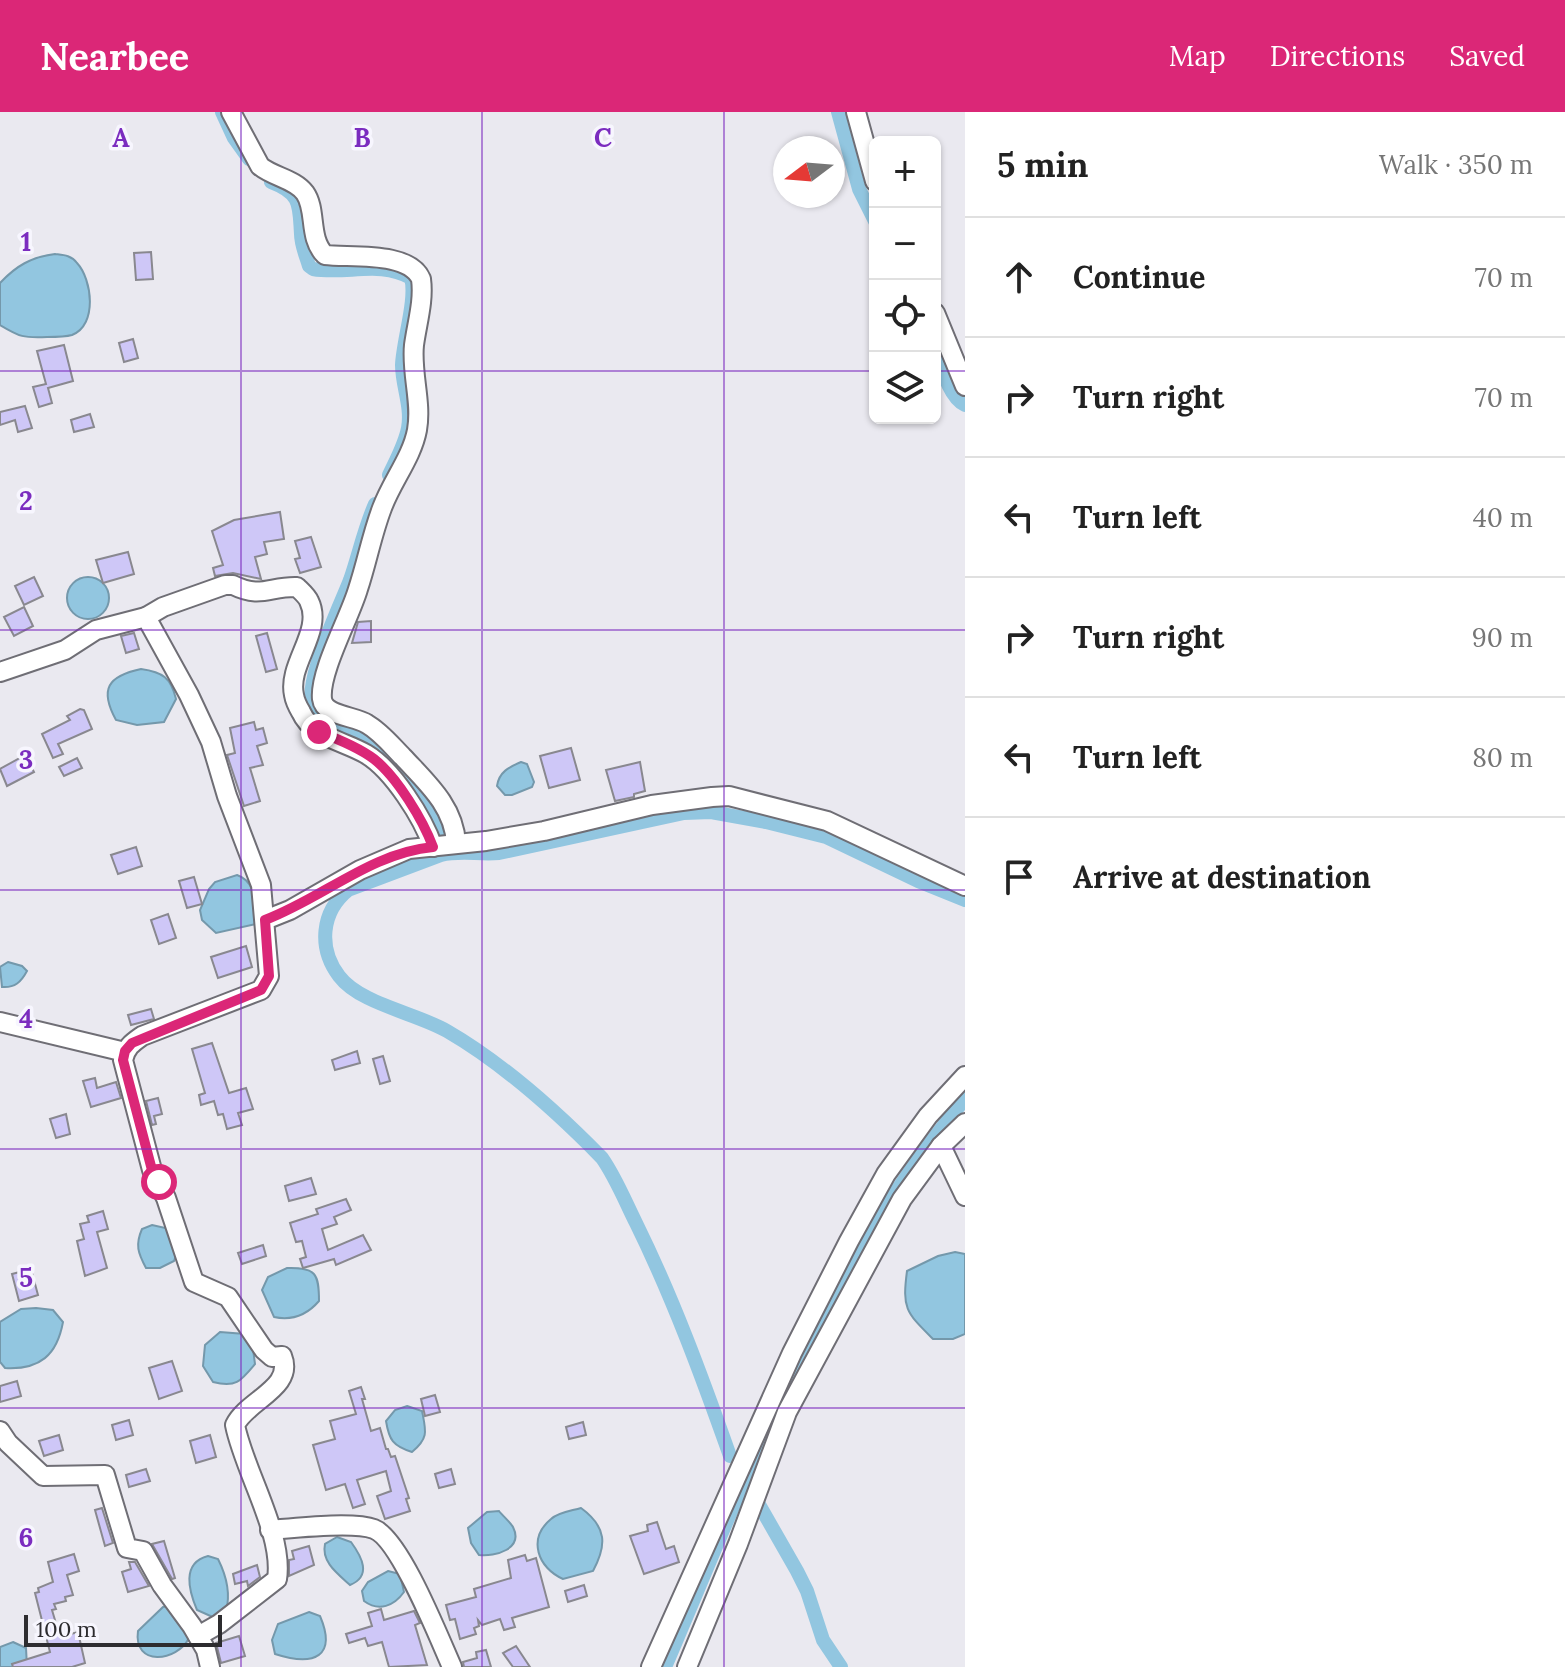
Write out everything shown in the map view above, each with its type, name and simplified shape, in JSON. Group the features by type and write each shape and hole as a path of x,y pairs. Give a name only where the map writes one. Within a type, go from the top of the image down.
{"street":[{"path":"231,112 260,166 266,172 294,184 307,195 317,242 325,255 397,261 409,265 421,279 414,347 417,431 382,507 322,696 323,704 329,710 366,723 379,733 429,784 446,810 456,843"},
{"path":"856,112 869,159"},
{"path":"941,328 965,386"},
{"path":"0,672 65,650 96,630 146,617 163,607 225,585 252,593 297,587 309,600 312,616 294,682 294,695 302,715 307,724 319,732 378,762 416,812 433,847"},
{"path":"146,617 211,742 227,796 261,885 269,976 261,990 142,1036 132,1043 123,1060 152,1170 166,1198 194,1282 228,1297 264,1350 272,1357 282,1356 286,1368 281,1382 246,1410 235,1425 270,1530 277,1579 219,1624 198,1636"},
{"path":"265,920 290,910 389,856 409,849 544,831 693,797 729,796 827,821 965,886"},
{"path":"0,1022 125,1052"},
{"path":"651,1667 792,1353 849,1241 886,1174 928,1116 965,1076"},
{"path":"687,1667 738,1544 787,1412 902,1199 941,1146 965,1123"},
{"path":"941,1146 965,1196"},
{"path":"0,1431 8,1443 43,1476 105,1475 127,1548 143,1551 162,1585 185,1613 213,1667 229,1667"},
{"path":"270,1530 319,1526 365,1526 378,1530 387,1538 410,1578 452,1667"}],"water":[{"path":"55,254 75,260 86,280 89,312 80,330 66,336 32,337 22,336 0,325 0,283 24,263"},
{"path":"88,577 103,583 109,598 103,613 88,619 73,613 67,598 73,583"},
{"path":"141,669 160,674 172,686 176,699 164,722 137,725 116,720 111,709 108,692 114,680"},
{"path":"521,762 527,764 534,782 532,787 505,795 497,786 500,777"},
{"path":"237,875 244,878 252,889 256,924 216,933 202,920 200,910 215,882"},
{"path":"8,962 27,971 17,984 2,987 0,967"},
{"path":"152,1225 170,1229 179,1247 174,1261 160,1268 146,1268 138,1249 142,1229"},
{"path":"955,1252 965,1254 965,1334 953,1339 933,1339 908,1309 905,1294 907,1271 938,1256"},
{"path":"287,1268 304,1269 314,1274 319,1301 299,1316 274,1317 262,1290 268,1277"},
{"path":"21,1309 53,1310 63,1322 56,1343 51,1352 37,1363 5,1368 0,1362 0,1322"},
{"path":"220,1332 245,1334 253,1349 255,1364 242,1379 233,1383 213,1382 203,1366 205,1345"},
{"path":"407,1406 422,1411 425,1424 424,1438 412,1452 393,1441 386,1421 395,1410"},
{"path":"581,1508 600,1529 601,1553 593,1571 563,1579 547,1568 542,1560 539,1535 554,1517"},
{"path":"499,1511 513,1527 515,1541 500,1553 479,1555 471,1543 468,1528 487,1512"},
{"path":"337,1537 351,1542 363,1566 361,1577 350,1585 332,1567 324,1550 325,1544"},
{"path":"208,1556 218,1559 228,1591 226,1611 215,1618 197,1610 189,1578 194,1565"},
{"path":"388,1571 400,1574 404,1592 386,1606 375,1606 364,1601 362,1591 368,1582"},
{"path":"169,1606 189,1638 183,1646 166,1656 149,1655 142,1651 138,1643 138,1631 163,1607"},
{"path":"309,1612 320,1616 325,1630 324,1649 311,1658 289,1658 275,1654 272,1640 278,1624"},
{"path":"13,1642 26,1648 27,1667 0,1667 0,1647"}],"building":[{"path":"151,252 153,279 136,280 134,253"},
{"path":"133,339 138,358 124,362 119,343"},
{"path":"64,345 73,381 48,388 52,403 39,407 33,387 46,384 37,351"},
{"path":"25,406 32,428 18,432 15,420 0,425 0,412"},
{"path":"90,414 94,427 74,432 71,420"},
{"path":"280,512 284,539 264,542 267,554 255,557 261,579 233,573 215,576 213,568 223,565 212,531 234,520"},
{"path":"311,537 321,567 300,573 295,559 300,558 295,541"},
{"path":"128,552 134,574 103,583 96,560"},
{"path":"34,577 43,596 24,605 15,586"},
{"path":"24,607 33,626 14,636 4,617"},
{"path":"371,621 371,642 352,643 358,622"},
{"path":"134,633 139,649 126,653 121,636"},
{"path":"267,633 277,669 266,672 256,636"},
{"path":"84,710 92,729 58,744 63,754 53,758 42,734 70,720 67,716"},
{"path":"254,722 256,730 263,728 267,743 257,746 263,765 250,768 260,801 244,806 227,755 235,753 230,728"},
{"path":"571,748 580,780 549,788 540,756"},
{"path":"25,755 34,772 7,786 0,769"},
{"path":"77,758 82,768 64,776 59,767"},
{"path":"640,762 645,791 615,801 606,770"},
{"path":"136,847 142,866 118,874 111,855"},
{"path":"194,877 202,904 187,908 179,881"},
{"path":"168,914 176,938 159,944 151,920"},
{"path":"246,946 252,967 218,978 211,957"},
{"path":"151,1009 154,1019 131,1025 128,1015"},
{"path":"212,1043 229,1093 246,1088 253,1109 238,1113 242,1125 227,1129 223,1114 218,1115 214,1101 201,1105 199,1095 205,1093 192,1049"},
{"path":"357,1051 360,1063 335,1070 332,1060"},
{"path":"383,1056 390,1081 380,1084 373,1059"},
{"path":"95,1078 97,1088 116,1082 121,1098 91,1107 83,1081"},
{"path":"158,1098 162,1114 154,1116 156,1124 152,1125 146,1101"},
{"path":"66,1114 70,1134 56,1138 50,1119"},
{"path":"311,1178 316,1194 289,1201 285,1186"},
{"path":"346,1199 351,1210 334,1217 337,1224 322,1229 328,1250 363,1235 371,1250 336,1265 334,1259 303,1268 300,1259 306,1257 302,1241 296,1242 290,1223 318,1214 316,1209"},
{"path":"103,1211 108,1229 97,1232 107,1268 85,1276 77,1241 84,1239 80,1224 89,1222 87,1216"},
{"path":"263,1245 266,1256 242,1264 238,1253"},
{"path":"31,1269 38,1295 19,1301 12,1274"},
{"path":"172,1361 182,1391 159,1399 149,1368"},
{"path":"17,1381 21,1396 0,1402 0,1386"},
{"path":"361,1387 371,1431 380,1428 386,1449 391,1457 395,1456 409,1498 406,1499 410,1511 385,1519 377,1496 391,1491 386,1471 357,1480 365,1504 353,1508 345,1484 326,1490 313,1445 335,1439 330,1421 356,1414 349,1391"},
{"path":"435,1395 440,1412 425,1416 421,1399"},
{"path":"129,1420 133,1435 116,1440 112,1425"},
{"path":"583,1422 586,1435 569,1439 566,1427"},
{"path":"59,1435 63,1450 44,1456 39,1441"},
{"path":"210,1435 216,1457 196,1463 190,1441"},
{"path":"146,1469 150,1481 129,1487 126,1475"},
{"path":"451,1469 455,1484 439,1488 435,1474"},
{"path":"102,1508 113,1543 105,1546 95,1510"},
{"path":"657,1522 666,1549 674,1546 679,1562 644,1574 630,1536 648,1531 647,1525"},
{"path":"164,1541 175,1578 172,1579 152,1544"},
{"path":"309,1546 314,1565 289,1576 289,1560 294,1559 292,1551"},
{"path":"74,1554 79,1571 67,1575 73,1595 65,1597 66,1601 54,1604 56,1609 52,1610 60,1637 78,1632 85,1663 72,1667 13,1667 12,1664 50,1652 35,1593 39,1592 38,1588 53,1582 48,1562"},
{"path":"525,1555 527,1561 536,1558 549,1607 512,1618 515,1627 504,1630 500,1619 482,1625 478,1620 479,1626 474,1628 476,1634 460,1639 455,1619 450,1620 446,1605 476,1597 474,1589 511,1578 508,1560"},
{"path":"129,1562 135,1562 149,1586 128,1592 122,1572 131,1569"},
{"path":"257,1565 260,1577 248,1586 247,1581 235,1584 233,1574"},
{"path":"584,1585 587,1596 568,1602 565,1591"},
{"path":"381,1609 384,1620 414,1611 420,1623 415,1625 427,1665 389,1667 382,1642 368,1646 365,1638 349,1643 346,1634 372,1626 368,1613"},
{"path":"239,1636 245,1656 221,1663 216,1643"},
{"path":"516,1646 530,1667 513,1667 503,1653"},
{"path":"486,1650 491,1667 464,1667 463,1662 477,1658 476,1652"}],"waterway":[{"path":"222,112 234,138 249,159"},
{"path":"838,112 859,189 869,209"},
{"path":"271,182 288,191 297,202 301,238 309,266 313,269 387,270 411,278 412,297 402,365 409,420 405,440 389,475"},
{"path":"937,352 950,388 965,405"},
{"path":"375,504 316,668 311,702 319,716 354,730 395,762 418,790 443,836"},
{"path":"730,1456 662,1280 602,1158 529,1089 489,1058 447,1031 374,1001 348,986 332,965 328,954 326,931 332,909 348,890 441,855 499,853 684,813 711,812 826,837 965,900"},
{"path":"665,1667 760,1445 831,1300 871,1230 916,1163 965,1099"},
{"path":"757,1501 797,1571 823,1640 841,1667"}],"route":[{"path":"159,1182 152,1170 131,1094 123,1060 125,1051 142,1036 261,990 269,976 265,920 331,889 389,856 409,849 433,847 416,812 378,762 319,732"}]}
